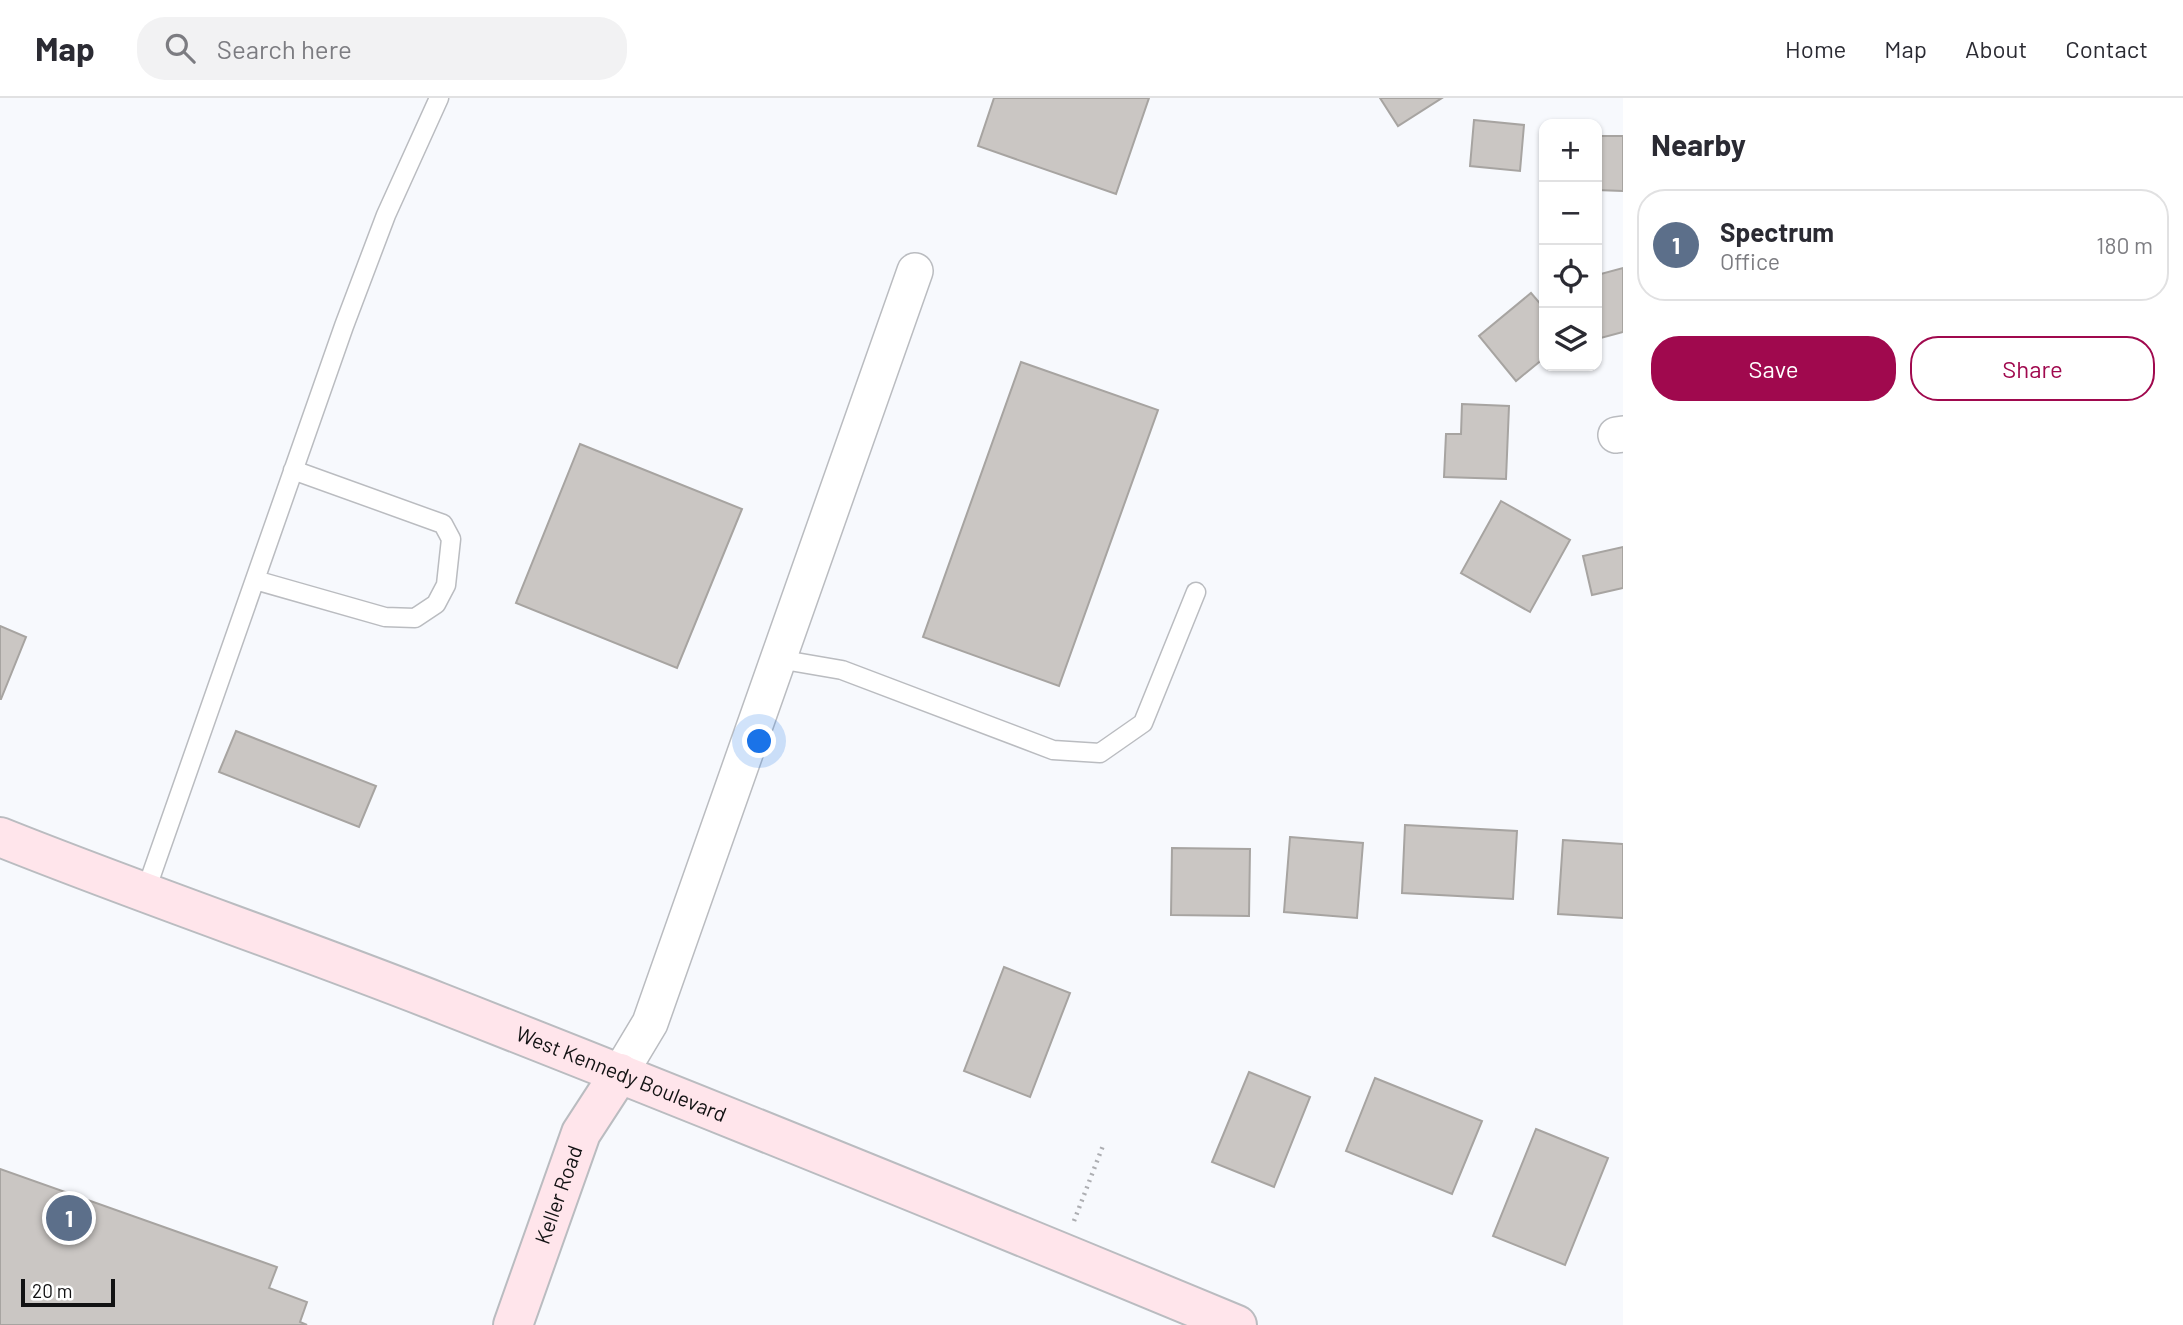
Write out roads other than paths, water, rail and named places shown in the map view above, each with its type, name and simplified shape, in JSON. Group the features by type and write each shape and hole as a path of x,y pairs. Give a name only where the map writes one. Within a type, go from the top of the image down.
{"main road":[{"name":"West Kennedy Boulevard","path":"0,837 620,1073 1237,1325"},
{"name":"Keller Road","path":"513,1325 581,1133 620,1073"}],"street":[{"path":"620,1073 650,1023 915,271"}],"lane":[{"path":"145,893 344,326 386,215 439,98"},
{"path":"255,580 385,617 415,618 436,604 446,585 451,539 443,524 293,470"},
{"path":"778,659 842,670 1052,750 1100,753 1143,723 1196,592"}],"place":[{"name":"Spectrum","path":"69,1218"}]}
